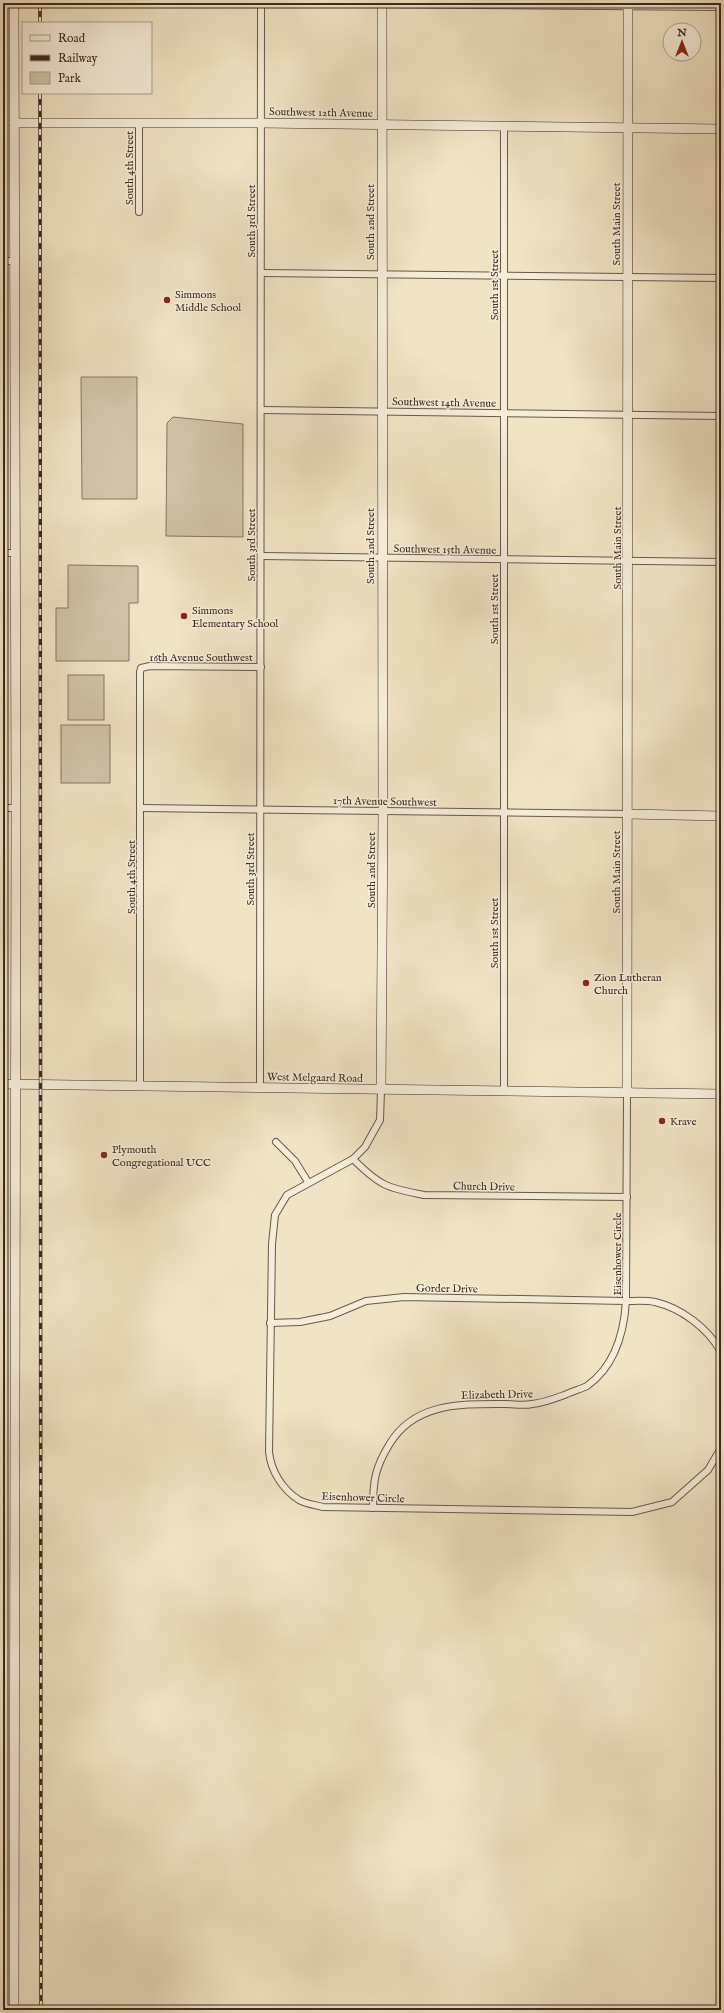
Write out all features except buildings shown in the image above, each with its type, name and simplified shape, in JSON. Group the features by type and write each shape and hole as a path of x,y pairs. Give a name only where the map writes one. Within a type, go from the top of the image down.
{"street":[{"path":"14,3 16,808 14,1084 14,2010"},
{"path":"261,3 721,7"},
{"name":"South 3rd Street","path":"260,1088 261,3"},
{"name":"South 2nd Street","path":"381,1090 383,811 382,3"},
{"name":"South Main Street","path":"628,5 628,1093"},
{"name":"Southwest 12th Avenue","path":"14,123 382,124 504,127 721,129"},
{"name":"South 4th Street","path":"138,212 139,123"},
{"name":"South 1st Street","path":"504,127 504,1091"},
{"path":"3,261 14,262"},
{"path":"261,273 721,278"},
{"name":"Southwest 14th Avenue","path":"260,410 721,416"},
{"path":"3,553 15,553"},
{"name":"Southwest 15th Avenue","path":"261,556 721,562"},
{"name":"16th Avenue Southwest","path":"141,668 150,666 260,667"},
{"name":"South 4th Street","path":"140,1086 141,668"},
{"path":"3,808 16,808"},
{"name":"17th Avenue Southwest","path":"141,808 628,814"},
{"path":"628,814 721,816"},
{"name":"West Melgaard Road","path":"3,1084 721,1094"},
{"name":"Eisenhower Circle","path":"381,1090 380,1120 365,1147 353,1159 308,1182 287,1195 275,1215 272,1244 269,1452 270,1461 282,1485 300,1500 323,1507 632,1512 672,1502 708,1470 721,1448"},
{"name":"Eisenhower Circle","path":"628,1093 626,1301 655,1302 688,1315 716,1343 721,1352"},
{"path":"276,1142 295,1161 308,1182"},
{"name":"Church Drive","path":"353,1159 370,1176 391,1189 424,1195 627,1197"},
{"name":"Gorder Drive","path":"270,1323 300,1322 330,1316 366,1301 404,1297 626,1301"},
{"name":"Elizabeth Drive","path":"373,1508 374,1478 376,1471 393,1438 405,1424 420,1414 437,1408 458,1404 532,1404 558,1397 586,1386 600,1374 612,1359 620,1338 626,1301"},
{"path":"716,1343 721,1336"}],"green space":[{"path":"81,377 137,377 137,499 82,499"},
{"path":"173,417 243,424 243,537 166,536 167,423"},
{"path":"68,565 138,566 138,603 129,603 129,661 56,661 56,608 68,608"},
{"path":"68,675 104,675 104,720 68,720"},
{"path":"61,725 110,725 110,783 61,783"}],"railway":[{"path":"40,3 40,22"},
{"path":"40,94 41,2010"}],"place":[{"name":"Simmons Middle School","path":"167,300"},
{"name":"Simmons Elementary School","path":"184,616"},
{"name":"Zion Lutheran Church","path":"586,983"},
{"name":"Krave","path":"662,1121"},
{"name":"Plymouth Congregational UCC","path":"104,1155"}]}
